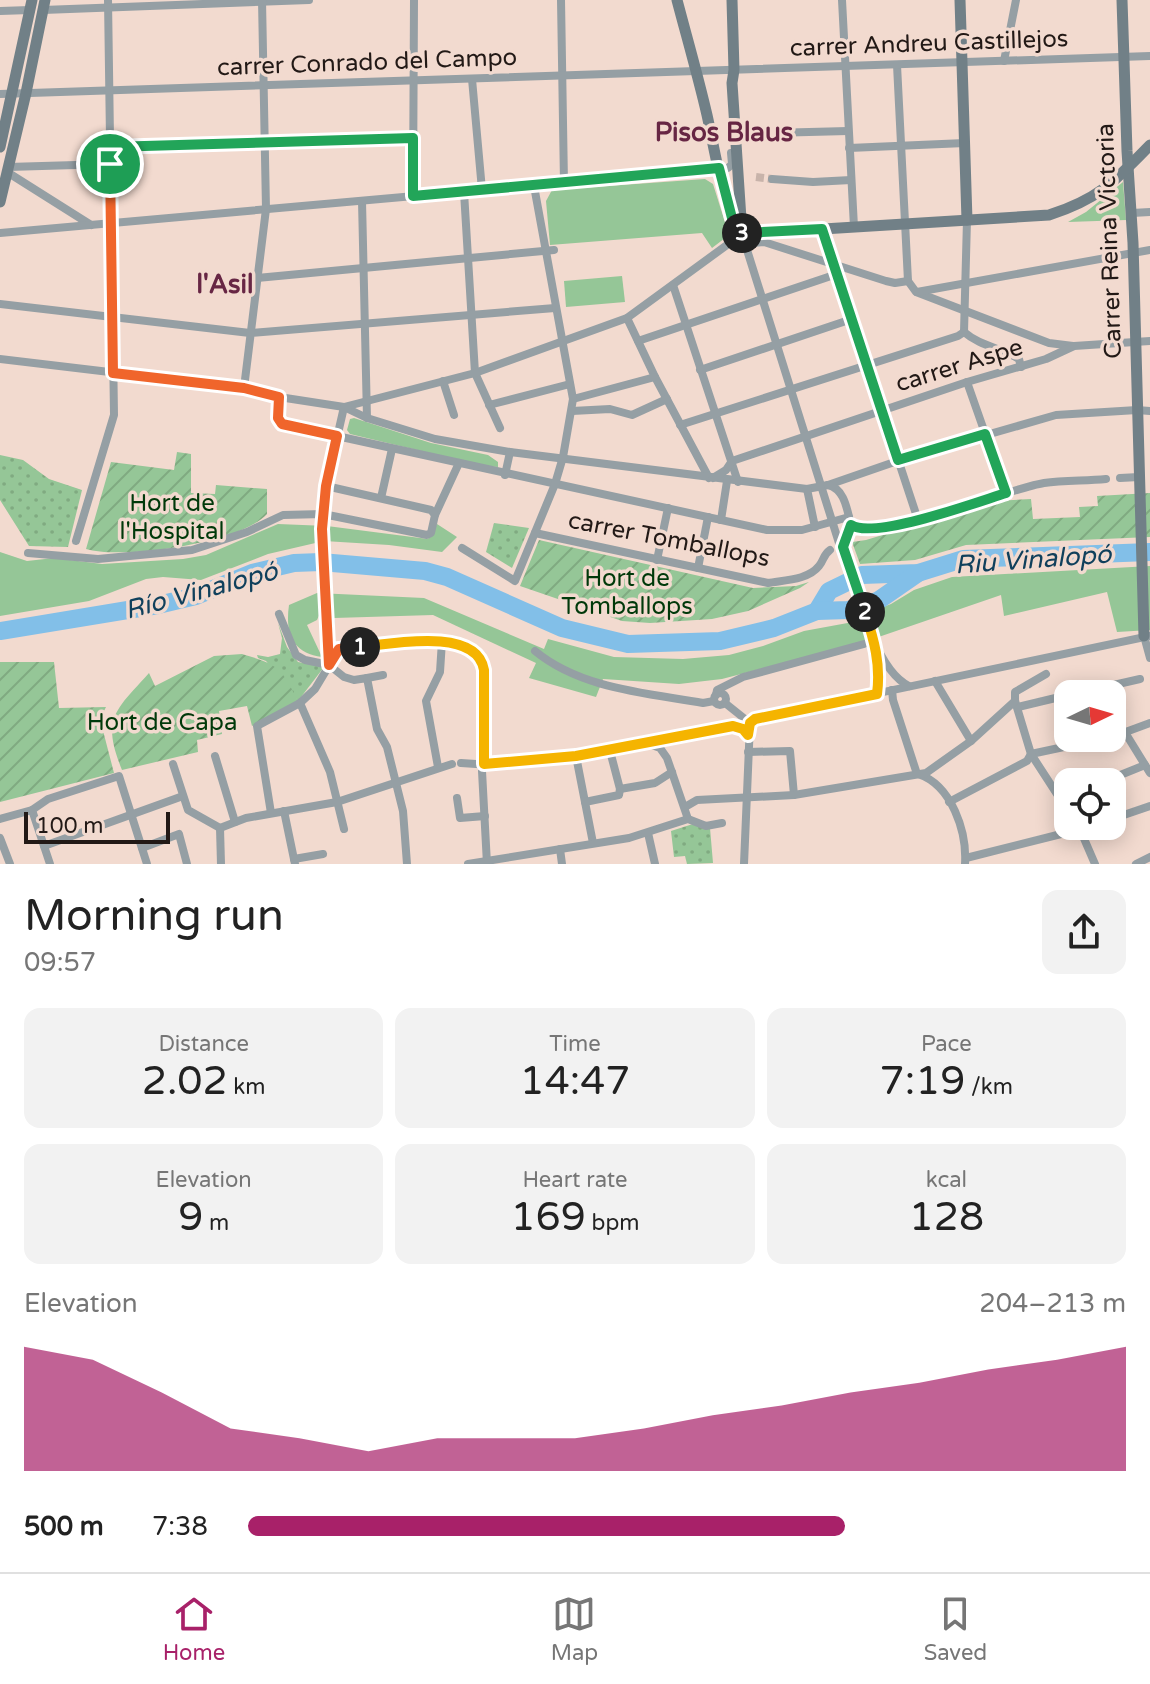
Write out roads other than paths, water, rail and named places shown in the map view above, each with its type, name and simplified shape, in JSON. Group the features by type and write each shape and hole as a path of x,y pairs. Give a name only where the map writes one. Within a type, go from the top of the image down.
{"main road":[{"path":"677,0 732,218 742,234"},
{"path":"732,0 734,142 742,234"},
{"path":"960,0 967,220"},
{"name":"Carrer Reina Victoria","path":"1122,0 1147,636"},
{"path":"0,202 26,93 38,5"},
{"path":"0,147 38,5"},
{"path":"742,234 1049,215 1072,207 1107,188 1150,145"}],"street":[{"path":"0,11 38,5 309,0"},
{"path":"413,196 414,0"},
{"path":"561,0 564,183"},
{"path":"842,0 854,227"},
{"path":"1004,61 1016,0"},
{"path":"244,388 266,209 262,1"},
{"path":"76,541 114,415 108,4"},
{"name":"carrer Andreu Castillejos","path":"734,70 1150,56"},
{"path":"897,65 908,281 916,292 964,311 1049,343 1074,346"},
{"name":"carrer Conrado del Campo","path":"0,94 734,70"},
{"path":"472,79 482,190"},
{"path":"770,133 848,131"},
{"path":"110,147 413,138"},
{"path":"0,233 728,168 732,164 734,142"},
{"path":"849,148 965,143"},
{"path":"8,170 110,164"},
{"path":"8,170 92,225"},
{"path":"772,179 813,182 851,180"},
{"path":"462,548 515,581 563,457 573,399 555,308 550,251 534,186"},
{"path":"464,192 475,373 500,428"},
{"path":"362,201 367,418"},
{"path":"1132,213 1150,212"},
{"path":"967,220 964,332 977,343 1001,349 1019,359 1021,367"},
{"path":"822,229 918,520"},
{"path":"344,407 475,373 627,318 742,234 874,639 880,675 877,694"},
{"path":"753,243 764,242 886,281 908,281"},
{"path":"916,292 1150,250"},
{"path":"257,278 550,251"},
{"path":"638,341 837,274"},
{"path":"673,285 738,482"},
{"path":"0,304 250,333 555,308"},
{"path":"627,318 710,478"},
{"path":"700,370 852,319"},
{"path":"680,425 964,332"},
{"name":"carrer Aspe","path":"710,478 726,470 732,461 967,382 1046,359 1074,346 1150,341"},
{"path":"0,359 244,388 344,407 367,418 435,439 510,452 807,489 1056,415 1150,411"},
{"path":"573,399 655,377"},
{"path":"443,381 454,415"},
{"path":"967,382 1006,493"},
{"path":"489,405 570,384"},
{"path":"279,397 278,418 282,424 767,530 802,530 850,521 862,530 918,520 1044,483 1101,480"},
{"path":"572,411 610,409 632,415 667,399"},
{"path":"329,665 322,529 326,486 344,407"},
{"path":"381,498 392,449"},
{"path":"505,475 510,452"},
{"path":"28,553 98,559 192,550 247,532 278,515 323,514 427,535 431,533 435,515 459,463"},
{"path":"841,494 846,478"},
{"path":"1120,478 1142,480"},
{"path":"721,520 727,481"},
{"path":"825,485 836,487 841,494 850,521 843,547"},
{"path":"326,486 431,510 435,515"},
{"path":"807,489 815,527"},
{"path":"657,560 668,508"},
{"path":"698,568 708,517"},
{"name":"carrer Tomballops","path":"535,533 768,583 802,578 820,566 823,555 830,550"},
{"path":"279,614 296,655 329,665 344,677 354,680 383,675"},
{"path":"744,864 748,735 750,723 755,719 935,681 1045,666 1147,636 1150,658"},
{"path":"438,767 426,701 440,672 442,641"},
{"path":"271,813 257,726 300,703 315,689 339,649 442,641 461,645 483,663 482,771 487,862"},
{"path":"750,723 720,699 717,690 743,677 864,644"},
{"path":"877,650 897,680 909,686"},
{"path":"535,651 567,670 603,684 703,703 720,699"},
{"path":"685,807 697,800 794,795 926,773 971,741 1016,700 1045,666"},
{"path":"367,678 377,729 387,747 403,811 407,864"},
{"path":"1126,682 1140,679"},
{"path":"897,680 892,690 893,700 917,774 932,781 960,820 966,861 1054,836"},
{"path":"935,681 971,741"},
{"path":"1016,700 1054,696"},
{"path":"1016,700 1031,754 1054,785"},
{"path":"300,703 330,772 344,829"},
{"path":"1126,775 1148,769 1126,734 1150,723"},
{"path":"220,828 271,813 337,802 438,767 576,756 733,726 743,729 748,735"},
{"path":"649,744 660,748 667,758 688,819"},
{"path":"949,802 1027,761 1031,754 1054,749"},
{"path":"585,802 619,795 610,751"},
{"path":"748,752 790,751 794,795"},
{"path":"215,756 235,822"},
{"path":"576,756 593,843"},
{"path":"173,764 188,810 220,828"},
{"path":"620,789 655,783 672,772"},
{"path":"0,819 32,810 48,799 119,776 147,864"},
{"path":"44,846 183,796"},
{"path":"457,798 460,818 485,816"},
{"path":"1126,814 1150,806"},
{"path":"32,810 50,864"},
{"path":"284,811 294,862 323,854"},
{"path":"468,864 629,838 688,819 706,826 722,823"},
{"path":"220,828 221,864"},
{"path":"648,833 655,864"},
{"path":"142,848 179,834 187,864"},
{"path":"0,838 10,864"},
{"path":"1085,840 1095,864"},
{"path":"560,849 562,864"},
{"path":"1136,864 1150,857"}],"waterway":[{"name":"Riu Vinalopó","path":"817,611 829,591 862,575 918,573 963,559 1150,552"},
{"name":"Río Vinalopó","path":"0,631 158,605 196,596 252,573 294,563 321,562 425,571 447,577 562,628 628,644 720,641 774,628 817,611 865,606 918,573"},
{"path":"333,621 333,636"}],"tunnel":[{"path":"755,134 770,133"},
{"path":"756,177 772,179"}],"district":[{"name":"Pisos Blaus","path":"724,132"},
{"name":"l'Asil","path":"225,284"}],"park label":[{"name":"Hort de l'Hospital","path":"172,517"},
{"name":"Hort de Tomballops","path":"627,592"},
{"name":"Hort de Capa","path":"162,722"}]}
